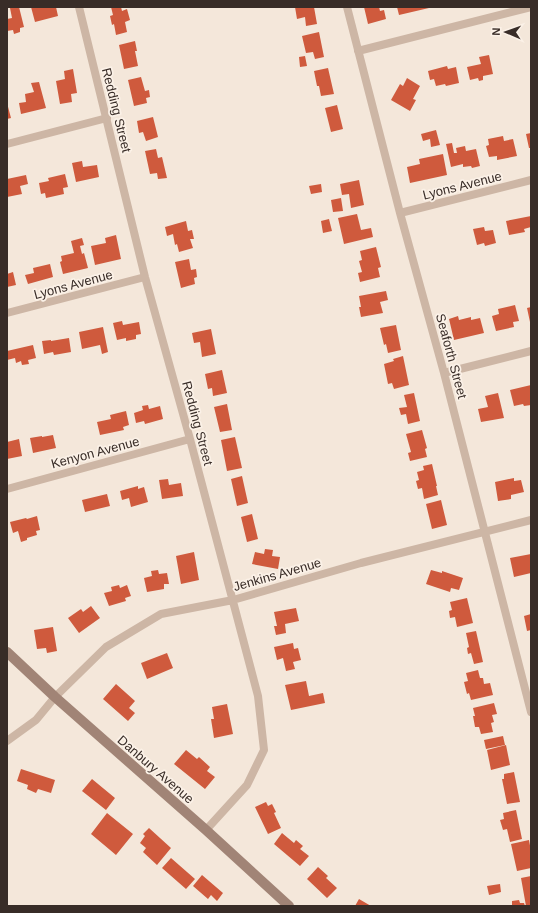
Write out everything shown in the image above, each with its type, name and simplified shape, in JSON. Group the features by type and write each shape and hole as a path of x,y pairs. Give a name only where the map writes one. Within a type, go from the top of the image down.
{"street":[{"name":"Redding Street","path":"79,7 145,277 190,439 258,696 264,750 247,785 206,830"},
{"name":"Seaforth Street","path":"347,7 400,213 444,373 484,532 528,692 531,712"},
{"path":"358,51 531,7"},
{"path":"7,144 107,118"},
{"name":"Lyons Avenue","path":"400,213 531,180"},
{"name":"Lyons Avenue","path":"7,313 145,277"},
{"path":"444,373 531,351"},
{"name":"Kenyon Avenue","path":"7,489 190,439"},
{"name":"Jenkins Avenue","path":"7,741 36,720 55,698 106,647 161,614 233,600 361,562 531,520"},
{"name":"Danbury Avenue","path":"7,652 55,698 206,830 289,906"}],"building":[{"path":"19,7 24,27 20,28 20,32 14,34 13,30 7,31 7,19 12,18 10,8"},
{"path":"31,7 56,7 58,16 35,22"},
{"path":"111,7 121,7 122,11 127,9 130,20 125,22 127,32 116,35 114,24 112,25 110,16 113,15"},
{"path":"295,7 314,7 317,24 306,26 305,17 297,19"},
{"path":"364,7 379,7 380,11 384,10 386,19 368,24"},
{"path":"397,7 429,7 429,8 399,15"},
{"path":"319,32 324,57 315,59 313,52 306,53 302,36"},
{"path":"135,41 138,66 124,69 119,45"},
{"path":"489,55 493,74 483,76 483,80 479,81 478,78 470,80 467,67 481,64 479,57"},
{"path":"305,56 307,66 300,67 299,57"},
{"path":"447,66 448,69 456,67 459,83 446,86 445,84 436,86 434,79 430,80 428,71"},
{"path":"328,68 334,94 321,96 314,71"},
{"path":"73,69 77,93 71,94 72,102 60,104 56,81 65,79 64,71"},
{"path":"141,77 145,91 149,90 150,97 146,98 147,103 134,106 128,80"},
{"path":"407,78 420,86 413,99 416,100 410,111 391,100 400,84 403,86"},
{"path":"39,82 46,108 21,114 19,103 26,102 25,94 34,92 31,83"},
{"path":"7,103 11,118 7,119"},
{"path":"337,105 343,129 331,132 325,108"},
{"path":"153,117 158,137 146,141 143,132 139,133 137,121"},
{"path":"436,130 440,145 431,147 430,139 423,141 421,134"},
{"path":"531,133 531,148 529,148 526,134"},
{"path":"503,136 504,141 513,139 517,156 497,160 497,156 489,157 486,146 489,145 488,139"},
{"path":"452,143 454,153 457,153 456,148 465,146 466,151 476,149 480,166 472,168 471,166 463,167 463,164 451,167 446,144"},
{"path":"156,149 158,158 162,157 167,178 158,179 157,173 150,174 145,151"},
{"path":"443,154 447,175 410,183 407,167 420,164 419,159"},
{"path":"82,161 83,167 97,165 99,177 76,182 72,163"},
{"path":"65,174 68,187 63,188 64,194 46,198 45,193 41,194 39,183 49,181 48,178"},
{"path":"26,175 28,184 20,186 22,194 7,197 7,179"},
{"path":"359,180 364,205 351,208 349,194 342,195 340,184"},
{"path":"321,184 322,192 311,194 309,186"},
{"path":"341,198 343,211 333,212 331,200"},
{"path":"357,214 361,230 371,228 373,237 344,244 338,218"},
{"path":"531,216 531,227 524,229 525,232 509,235 506,221"},
{"path":"329,219 332,231 323,233 321,221"},
{"path":"186,221 188,231 192,230 194,239 190,239 193,248 179,252 177,244 175,245 173,234 167,236 165,227"},
{"path":"484,227 485,231 493,230 496,243 485,246 484,243 477,245 473,229"},
{"path":"116,235 121,259 95,265 91,246 106,243 105,238"},
{"path":"82,238 84,245 80,246 82,254 84,253 88,268 63,274 60,262 62,261 61,256 74,253 71,241"},
{"path":"376,247 381,267 378,268 380,277 360,282 358,273 362,272 359,261 362,260 360,251"},
{"path":"189,259 191,270 196,269 197,277 194,278 195,284 181,288 175,262"},
{"path":"50,264 53,277 28,284 25,275 34,273 33,268"},
{"path":"13,272 16,285 7,287 7,274"},
{"path":"386,291 388,300 380,302 383,313 361,317 359,296"},
{"path":"515,305 519,321 513,322 514,327 496,331 492,316 499,314 498,309"},
{"path":"531,307 531,322 530,322 527,308"},
{"path":"458,316 459,320 471,317 471,320 480,318 484,333 454,340 449,319"},
{"path":"122,321 123,325 139,322 141,334 136,335 136,339 126,341 126,338 117,340 113,323"},
{"path":"396,325 401,350 388,353 386,344 384,345 380,328"},
{"path":"103,327 108,352 102,354 100,345 82,349 79,332"},
{"path":"211,329 216,354 202,357 200,342 194,343 192,333"},
{"path":"69,338 71,352 54,355 53,352 44,354 42,341"},
{"path":"33,345 36,358 28,360 29,364 22,365 21,361 16,363 15,358 7,360 7,351"},
{"path":"403,356 409,385 394,389 392,383 388,384 384,364"},
{"path":"222,370 227,393 213,396 212,388 208,389 205,374"},
{"path":"531,385 531,405 524,406 523,404 514,406 510,390"},
{"path":"414,393 420,421 408,424 406,414 401,415 399,408 407,407 404,395"},
{"path":"498,393 504,418 481,422 478,409 488,407 485,396"},
{"path":"227,404 232,430 220,432 214,407"},
{"path":"148,405 149,409 160,406 163,419 145,424 144,421 136,423 134,413 143,410 142,406"},
{"path":"126,411 129,425 123,427 124,430 100,435 97,422 111,419 110,415"},
{"path":"422,430 427,448 425,449 427,457 410,461 408,453 411,452 406,434"},
{"path":"53,435 56,448 33,453 30,438"},
{"path":"235,437 242,468 227,471 221,440"},
{"path":"19,439 22,456 7,459 7,442"},
{"path":"432,464 438,495 424,499 422,488 418,489 416,481 419,480 417,472 424,470 423,466"},
{"path":"242,476 248,503 237,506 231,479"},
{"path":"514,478 514,481 521,480 524,492 511,495 511,499 498,501 495,482"},
{"path":"168,479 169,485 181,483 183,496 162,499 159,480"},
{"path":"138,486 138,489 144,487 148,502 131,507 129,498 122,500 120,491"},
{"path":"107,494 110,506 85,512 82,500"},
{"path":"441,500 447,525 432,529 426,504"},
{"path":"252,514 258,539 247,542 241,517"},
{"path":"37,516 40,530 36,531 37,535 27,538 27,540 21,542 18,531 13,533 10,522"},
{"path":"265,549 273,550 272,556 280,557 278,569 252,564 255,552 264,554"},
{"path":"194,552 199,580 181,584 176,556"},
{"path":"531,554 531,573 514,577 510,558"},
{"path":"158,570 159,574 167,573 169,584 164,584 164,589 147,592 144,578 152,576 151,571"},
{"path":"431,570 442,573 442,571 463,578 459,590 451,588 450,592 426,584"},
{"path":"119,585 120,588 127,585 131,596 125,598 126,601 109,606 104,593 112,591 111,587"},
{"path":"467,598 473,623 457,627 455,617 450,618 449,611 452,610 450,602"},
{"path":"91,606 100,618 79,633 68,618 81,609 83,612"},
{"path":"296,608 299,621 285,624 286,633 276,635 274,626 277,626 274,612"},
{"path":"531,614 531,630 527,631 524,616"},
{"path":"53,627 57,651 47,653 46,648 37,649 34,630"},
{"path":"476,631 483,662 474,664 471,653 468,654 467,648 469,647 466,633"},
{"path":"293,643 294,649 298,648 301,660 293,662 295,669 286,671 283,658 277,660 274,647"},
{"path":"167,653 173,668 147,679 141,663"},
{"path":"478,670 480,678 483,678 484,684 490,683 493,695 471,700 469,693 467,694 464,682 468,681 466,673"},
{"path":"306,681 309,696 323,693 325,703 291,710 285,685"},
{"path":"116,684 135,701 129,708 135,713 128,721 103,699"},
{"path":"494,703 497,714 492,715 494,722 491,723 493,732 481,734 479,727 475,727 473,708"},
{"path":"227,704 233,734 214,738 211,719 214,719 212,707"},
{"path":"503,736 505,745 486,749 484,740"},
{"path":"506,745 510,765 491,770 487,750"},
{"path":"186,750 197,759 199,757 210,767 207,771 215,777 205,789 174,764"},
{"path":"21,769 55,780 51,793 38,789 36,793 27,789 28,785 17,781"},
{"path":"514,772 520,802 507,804 502,779 504,779 504,774"},
{"path":"92,779 115,798 106,810 82,791"},
{"path":"266,802 268,806 272,804 276,812 274,813 281,828 268,834 255,807"},
{"path":"516,810 522,839 510,842 507,829 503,830 500,820 504,819 503,813"},
{"path":"107,813 133,834 116,855 91,834"},
{"path":"149,828 171,848 157,865 143,852 146,848 140,843 145,836 143,834"},
{"path":"282,833 294,843 296,840 303,846 300,849 309,856 300,866 274,844"},
{"path":"529,840 531,851 531,868 517,871 511,844"},
{"path":"171,858 195,879 186,889 162,868"},
{"path":"318,867 328,876 326,878 337,888 327,898 307,879"},
{"path":"202,875 223,893 217,901 211,895 208,899 193,886"},
{"path":"531,876 531,906 526,906 521,878"},
{"path":"500,884 501,892 489,895 487,886"},
{"path":"359,899 371,906 355,906"},
{"path":"519,900 520,903 524,903 525,906 512,906 512,901"}]}
